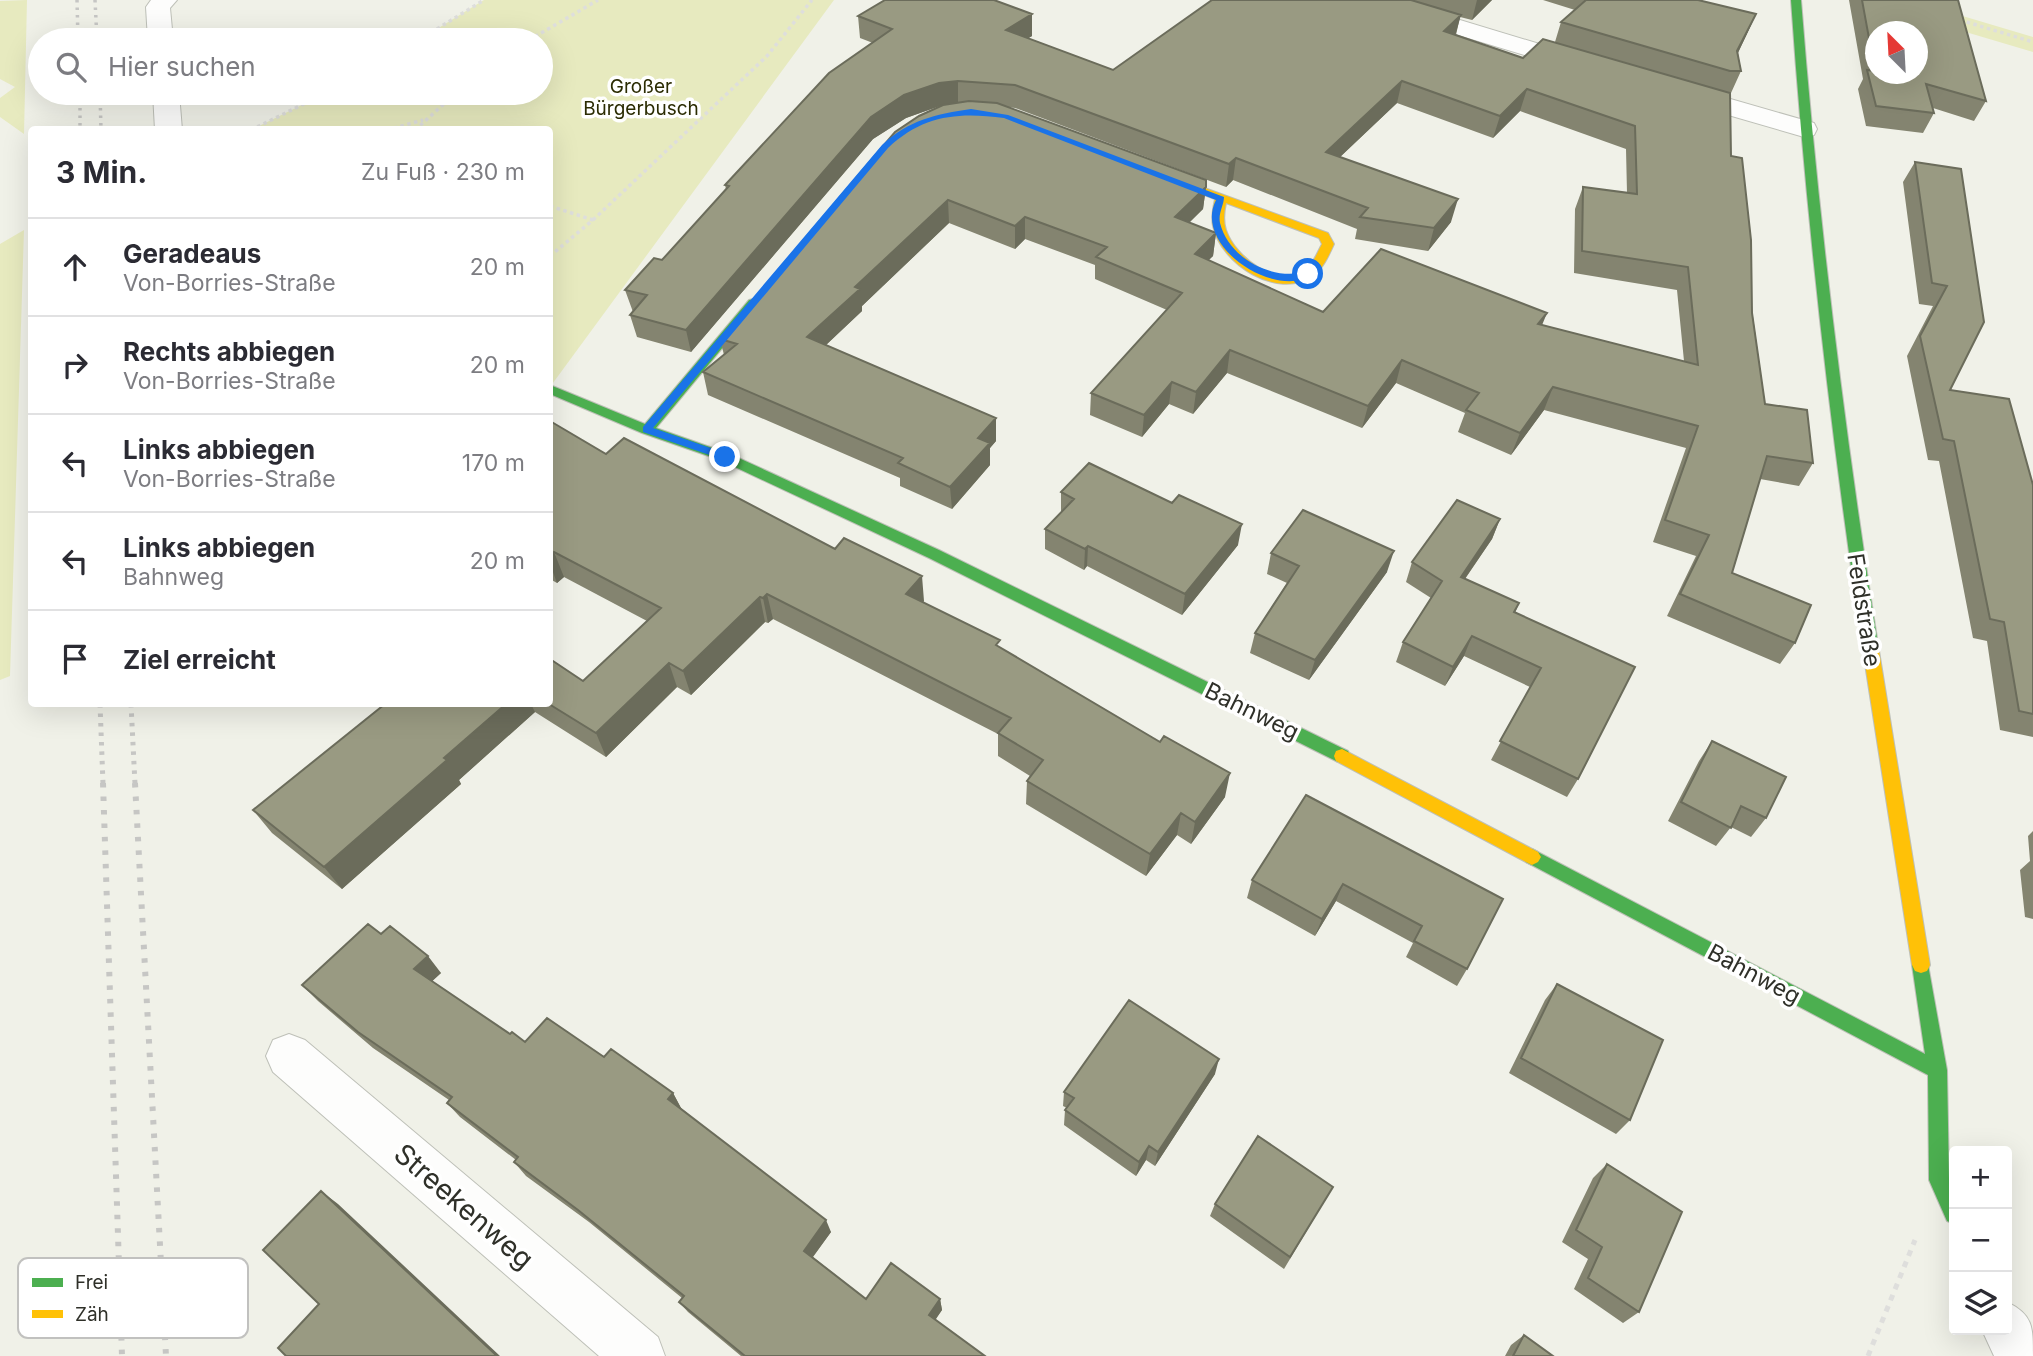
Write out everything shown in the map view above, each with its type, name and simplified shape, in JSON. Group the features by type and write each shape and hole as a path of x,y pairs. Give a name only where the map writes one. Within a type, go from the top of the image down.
{"street":[{"path":"160,28 158,7 165,0"},
{"path":"1368,0 1608,72"},
{"name":"Feldstraße","path":"1796,0 1804,130 1840,451 1937,1070 1939,1180 1952,1209"},
{"path":"1660,87 1804,130"},
{"path":"167,105 169,126"},
{"path":"1145,170 1324,236 1328,244 1325,251 1308,274 1300,277 1283,278 1260,270 1242,261 1223,243 1215,222 1215,210 1221,199"},
{"path":"646,430 761,293"},
{"name":"Bahnweg","path":"553,390 646,430 725,457 934,554 1306,737 1937,1070"},
{"name":"Streekenweg","path":"289,1056 639,1356"},
{"path":"2011,1335 2024,1356"}],"path":[{"path":"438,28 484,0"},
{"path":"550,28 598,0"},
{"path":"553,253 706,116 767,56 812,0"},
{"path":"1958,19 2033,42"},
{"path":"259,126 302,105"},
{"path":"419,126 442,105"},
{"path":"401,126 426,119"},
{"path":"553,207 593,220"},
{"path":"1868,1356 1939,1180"}],"green space":[{"path":"27,0 24,134 0,117 0,98 15,87 0,79 0,1"},
{"name":"Großer Bürgerbusch","path":"484,0 834,0 553,383 553,126 259,126 302,105 553,105 553,28 438,28"},
{"path":"1858,0 1909,0 2033,37 2033,52"},
{"path":"24,230 10,676 0,680 0,244"}],"building":[{"path":"885,0 994,0 1032,14 1006,30 1113,70 1212,0 1411,0 1461,15 1444,31 1523,58 1543,39 1730,93 1731,156 1742,158 1751,240 1752,313 1765,404 1807,410 1813,463 1767,456 1732,573 1811,605 1795,643 1680,594 1709,535 1665,520 1698,426 1553,387 1520,433 1466,410 1479,393 1402,360 1368,406 1230,350 1196,392 1172,382 1144,415 1091,393 1182,293 1096,257 1107,247 1025,217 1015,226 948,200 855,287 860,289 807,337 996,418 978,438 990,443 950,487 898,463 903,458 703,372 737,344 720,339 895,132 919,116 943,105 969,101 997,103 1206,180 1206,187 1175,217 1216,233 1195,254 1323,312 1381,249 1547,313 1538,324 1698,365 1688,267 1582,251 1583,187 1637,194 1635,126 1527,89 1500,116 1402,81 1326,152 1458,199 1434,228 1360,217 1368,208 1236,158 1229,164 1015,85 958,81 939,83 904,95 871,117 686,330 630,315 647,295 625,290 654,258 662,260 729,186 725,185 829,73 892,29 858,16"},
{"path":"1586,0 1698,0 1756,14 1737,51 1741,71 1730,71 1561,22"},
{"path":"1862,0 1958,0 1986,101 1926,84 1928,21 1866,21"},
{"path":"1870,84 1926,84 1934,113 1876,106"},
{"path":"1915,162 1961,169 1984,322 1950,390 2009,399 2033,485 2033,714 2019,711 2004,622 1990,619 1954,441 1943,439 1920,336 1947,286 1932,283"},
{"path":"553,423 606,454 624,438 835,549 844,538 922,576 906,594 1000,640 996,645 1160,742 1164,736 1230,773 1195,822 1181,813 1150,854 1027,781 1043,760 998,733 1011,718 767,594 763,598 760,597 683,671 669,663 596,733 553,706 553,661 583,681 661,608 554,552"},
{"path":"1089,463 1172,503 1179,495 1242,524 1185,594 1088,546 1085,549 1045,529 1074,499 1061,492"},
{"path":"1457,500 1500,519 1461,577 1519,603 1514,612 1635,667 1578,779 1500,741 1541,668 1472,636 1453,667 1403,642 1442,581 1412,562"},
{"path":"1303,510 1394,551 1315,660 1255,633 1299,566 1271,553"},
{"path":"381,707 503,707 444,758 447,760 324,867 253,810"},
{"path":"1712,741 1786,777 1766,818 1741,806 1731,828 1681,802"},
{"path":"1306,795 1503,899 1467,969 1414,941 1422,926 1343,884 1322,919 1252,880"},
{"path":"368,924 381,934 390,926 428,956 414,969 525,1042 547,1018 604,1057 611,1049 673,1093 668,1099 826,1220 804,1251 866,1299 891,1263 940,1299 929,1315 985,1356 745,1356 679,1302 684,1296 514,1162 518,1157 447,1103 452,1097 358,1032 302,985"},
{"path":"1557,984 1663,1040 1630,1120 1521,1058"},
{"path":"1129,1000 1219,1059 1158,1152 1149,1146 1139,1162 1065,1110 1074,1098 1064,1092"},
{"path":"1258,1136 1333,1187 1290,1257 1215,1204"},
{"path":"1607,1164 1682,1212 1639,1312 1588,1278 1602,1247 1576,1230"},
{"path":"321,1191 497,1356 286,1356 278,1348 319,1304 263,1250"},
{"path":"1524,1335 1553,1356 1513,1356"}],"railway":[{"path":"77,0 78,28"},
{"path":"95,0 96,28"},
{"path":"80,105 80,126"},
{"path":"100,105 101,126"},
{"path":"100,707 103,784"},
{"path":"131,707 135,784"},
{"path":"103,783 119,1258"},
{"path":"135,783 161,1258"},
{"path":"121,1338 122,1356"},
{"path":"165,1338 166,1356"}],"traffic: fast":[{"path":"1796,0 1826,326 1871,651"},
{"path":"647,430 753,303"},
{"path":"553,390 647,430 725,457 934,554 1342,756"},
{"path":"1532,857 1937,1070"},
{"path":"1921,965 1937,1070 1939,1180 1952,1209"}],"traffic: slow":[{"path":"1158,174 1324,236 1328,244 1318,262 1307,274 1295,279 1269,276 1244,262 1225,242 1218,222 1221,199"},
{"path":"1871,651 1921,965"},
{"path":"1342,756 1532,857"}],"route":[{"path":"725,457 646,430 885,147 897,135 934,116 971,111 1005,116 1221,199 1215,210 1215,222 1223,243 1231,252 1242,261 1271,275 1283,278 1308,274"}]}
